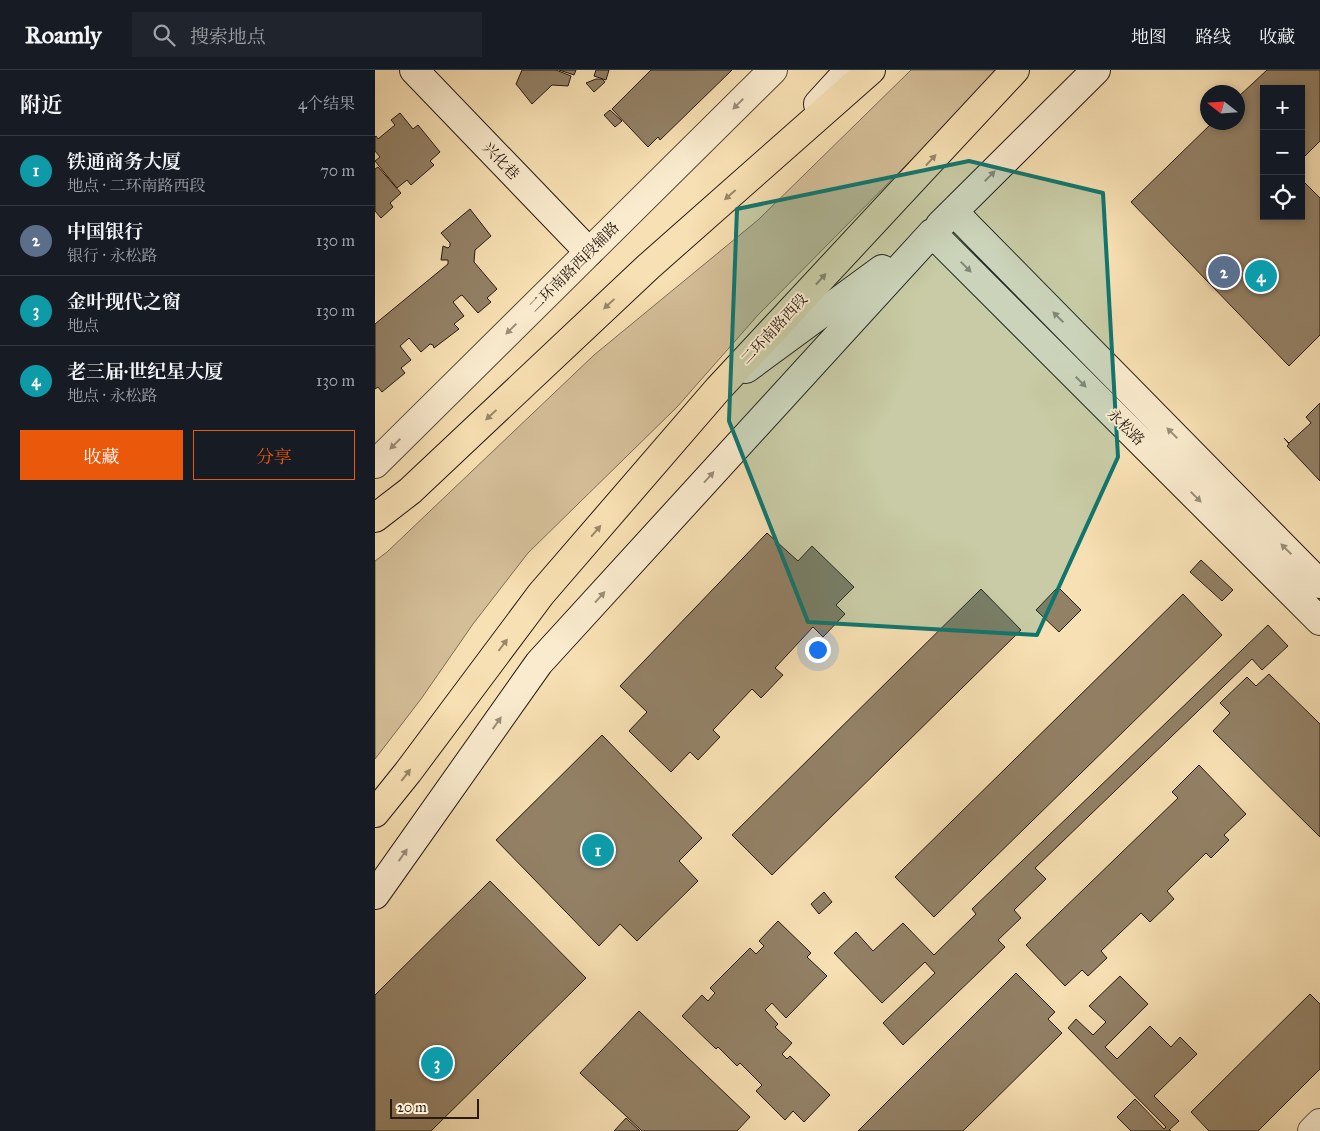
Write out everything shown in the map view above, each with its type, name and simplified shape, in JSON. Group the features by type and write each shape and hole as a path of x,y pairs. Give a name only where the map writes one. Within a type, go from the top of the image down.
{"highway":[{"path":"375,518 410,491 648,267 871,70"},
{"name":"二环南路西段","path":"375,813 408,772 541,594 718,390 1015,70"}],"street":[{"name":"兴化巷","path":"413,70 589,252"},
{"name":"二环南路西段辅路","path":"375,464 773,70"},
{"path":"752,175 849,70"},
{"path":"375,895 539,663 932,232 1096,70"},
{"name":"永松路","path":"954,212 1320,584"},
{"path":"718,390 932,232"},
{"name":"永松路","path":"932,232 1320,621"},
{"path":"1312,1131 1320,1123"}],"highlighted area":[{"path":"969,161 1103,193 1118,457 1037,635 808,622 729,421 737,209"}],"shaded area":[{"path":"911,70 1000,70 758,315 677,407 528,553 473,624 421,699 375,759 375,561 387,552 594,355 758,220"}],"building":[{"path":"522,70 556,70 571,76 568,86 552,85 532,104 516,84"},
{"path":"559,70 576,70 574,75"},
{"path":"596,70 609,70 606,80 594,76"},
{"path":"651,70 732,70 660,140 658,137 648,147 612,109"},
{"path":"1267,70 1320,70 1320,141 1305,156 1305,85 1260,85 1260,220 1305,220 1305,183 1320,198 1320,335 1289,366 1131,202 1205,130 1245,130 1245,91"},
{"path":"602,79 605,82 594,92 586,83"},
{"path":"610,110 622,121 615,127 604,115"},
{"path":"400,113 413,129 418,125 440,152 430,161 434,165 411,185 407,180 397,188 375,161 380,157 375,151 375,137 378,139 395,125 391,120"},
{"path":"378,167 401,193 390,203 393,207 381,218 375,211 375,169"},
{"path":"470,209 491,236 475,250 474,262 497,289 487,298 491,302 478,313 462,295 460,296 453,302 464,316 454,324 459,329 434,348 430,344 421,352 409,338 400,346 411,360 401,368 405,373 382,392 378,387 375,389 375,324 448,264 448,260 441,260 443,246 448,248 450,243 441,233"},
{"path":"1320,403 1320,481 1287,446 1289,444 1284,438 1289,443 1311,423 1306,417"},
{"path":"767,533 798,561 812,546 854,587 836,605 845,614 823,637 813,627 775,668 783,675 761,698 752,689 713,730 720,737 698,760 690,752 671,772 629,731 647,712 620,686"},
{"path":"1201,560 1233,590 1222,601 1190,572"},
{"path":"1058,587 1081,610 1059,632 1036,610"},
{"path":"981,589 1021,630 772,875 732,835"},
{"path":"1183,594 1222,635 934,917 895,877"},
{"path":"1268,625 1288,646 1262,670 1252,659 1035,868 1046,879 1014,910 1021,918 998,940 1005,947 903,1045 883,1023 935,973 925,962 882,1003 834,953 856,932 873,951 903,923 934,955 976,914 972,909"},
{"path":"1269,674 1320,724 1320,837 1213,731 1230,713 1220,703 1247,677 1256,686"},
{"path":"602,735 702,838 679,861 698,881 637,941 620,924 599,946 496,840"},
{"path":"1199,765 1246,814 1224,835 1229,840 1211,858 1206,853 1167,891 1174,899 1150,922 1141,913 1101,951 1107,958 1088,976 1082,970 1065,986 1026,945 1178,798 1172,792"},
{"path":"490,881 586,978 431,1131 375,1131 375,995"},
{"path":"824,892 832,902 819,914 811,904"},
{"path":"778,921 811,953 807,957 827,976 786,1018 772,1003 765,1010 778,1024 775,1027 792,1043 782,1054 787,1059 790,1056 830,1095 804,1122 793,1111 785,1120 756,1091 762,1085 740,1063 737,1066 718,1047 716,1049 682,1016 702,995 708,1001 715,993 710,988 750,948 756,954 764,946 759,941"},
{"path":"1016,973 1055,1012 1048,1019 1062,1033 963,1131 858,1131"},
{"path":"1120,976 1148,1004 1105,1047 1117,1059 1150,1026 1171,1047 1180,1037 1197,1054 1154,1096 1179,1121 1169,1130 1171,1131 1131,1131 1117,1117 1135,1099 1164,1129 1166,1127 1068,1028 1076,1019 1093,1035 1106,1022 1089,1006"},
{"path":"1310,994 1320,1004 1320,1069 1258,1131 1209,1131 1191,1112"},
{"path":"639,1011 750,1117 737,1131 642,1131 580,1073"},
{"path":"626,1118 640,1131 614,1131"}],"place":[{"name":"中国银行","path":"1224,272"},
{"name":"老三届·世纪星大厦","path":"1261,276"},
{"name":"铁通商务大厦","path":"598,850"},
{"name":"金叶现代之窗","path":"437,1063"}]}
